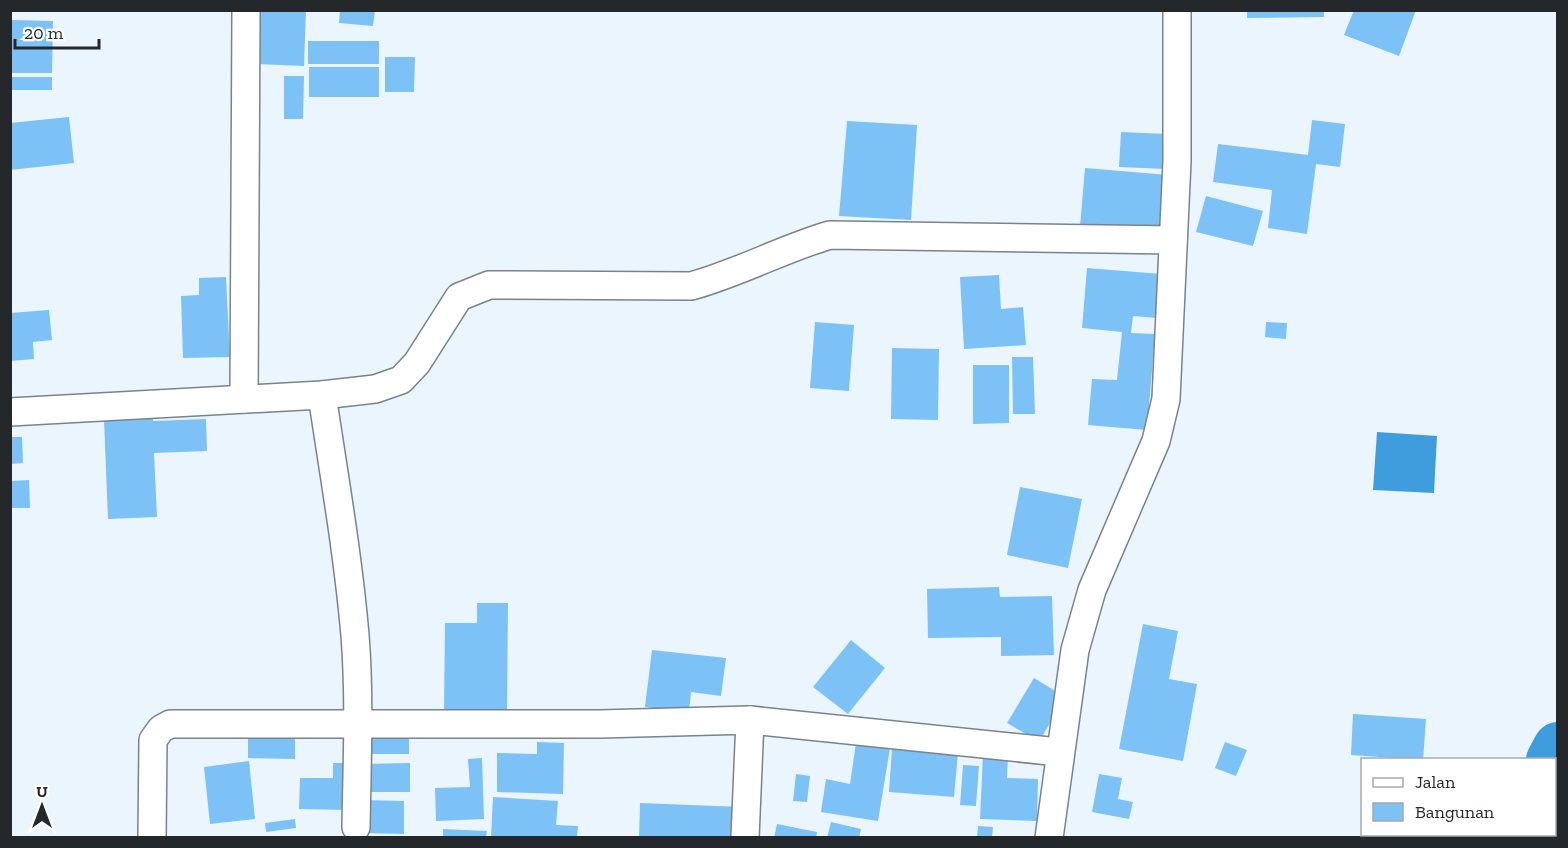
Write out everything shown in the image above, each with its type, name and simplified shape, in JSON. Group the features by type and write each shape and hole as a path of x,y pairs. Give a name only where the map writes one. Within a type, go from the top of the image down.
{"street":[{"path":"243,399 246,10"},
{"path":"1049,837 1059,752 1075,650 1092,590 1156,441 1166,399 1177,161 1177,10"},
{"path":"10,412 322,395 375,389 401,380 417,363 453,303 465,292 489,285 692,286 830,235 1173,240"},
{"path":"322,395 350,579 355,638 358,724 356,827"},
{"path":"152,837 153,740 161,729 170,724 600,724 750,720 1059,752"},
{"path":"745,837 750,720"}],"water":[{"path":"1377,432 1437,436 1434,493 1373,490"}],"building":[{"path":"259,10 306,10 304,66 257,64"},
{"path":"340,10 375,10 373,26 339,23"},
{"path":"1247,10 1324,10 1324,17 1247,18"},
{"path":"1354,10 1416,10 1399,56 1344,35"},
{"path":"11,20 53,21 52,73 10,73"},
{"path":"308,41 379,41 379,64 308,64"},
{"path":"385,57 415,57 414,92 385,92"},
{"path":"309,67 379,67 379,97 309,97"},
{"path":"284,76 304,76 303,119 284,119"},
{"path":"10,77 52,77 52,90 10,90"},
{"path":"69,117 74,163 10,170 10,123"},
{"path":"1312,120 1345,124 1340,167 1316,164 1307,234 1268,228 1272,190 1213,182 1218,144 1308,155"},
{"path":"847,121 917,125 911,220 839,216"},
{"path":"1121,132 1168,134 1166,169 1119,167"},
{"path":"1085,168 1168,175 1163,234 1080,227"},
{"path":"1206,196 1263,211 1253,246 1196,232"},
{"path":"1087,268 1161,274 1157,318 1133,316 1131,333 1155,334 1147,430 1088,425 1092,379 1117,380 1122,332 1082,328"},
{"path":"999,275 1001,309 1023,307 1026,345 964,349 960,277"},
{"path":"226,277 230,357 183,358 181,296 199,295 199,278"},
{"path":"49,310 52,340 33,342 34,359 10,361 10,313"},
{"path":"815,322 854,325 849,391 810,388"},
{"path":"1266,322 1287,323 1286,339 1265,337"},
{"path":"892,348 939,349 938,420 891,419"},
{"path":"1012,357 1033,357 1035,414 1013,414"},
{"path":"973,365 1009,365 1009,423 973,424"},
{"path":"153,417 153,421 206,419 207,451 154,453 157,517 108,519 104,420"},
{"path":"10,437 22,437 23,463 10,464"},
{"path":"29,480 30,508 10,508 10,481"},
{"path":"1020,487 1082,499 1068,568 1007,555"},
{"path":"999,587 1000,597 1052,596 1054,655 1001,656 1001,637 928,638 927,589"},
{"path":"477,603 508,603 507,712 444,711 445,623 477,623"},
{"path":"1143,624 1178,631 1169,679 1197,684 1183,761 1119,749"},
{"path":"851,640 885,668 848,714 813,687"},
{"path":"652,650 726,658 721,696 691,692 689,712 645,707"},
{"path":"1034,678 1065,697 1039,742 1007,723"},
{"path":"1353,714 1426,719 1423,758 1351,755"},
{"path":"248,732 295,732 295,759 248,758"},
{"path":"367,735 409,735 409,754 367,754"},
{"path":"537,742 564,743 563,794 497,792 497,753 537,754"},
{"path":"1225,742 1247,750 1236,776 1215,768"},
{"path":"856,743 890,748 878,821 821,812 826,779 850,784"},
{"path":"892,748 958,753 954,797 889,792"},
{"path":"983,754 1008,755 1007,778 1038,779 1037,821 980,819"},
{"path":"482,758 484,819 436,821 435,788 470,787 468,759"},
{"path":"249,761 255,819 210,824 204,767"},
{"path":"333,763 350,763 349,810 299,809 300,778 333,778"},
{"path":"410,763 410,792 363,792 363,764"},
{"path":"963,765 979,766 976,806 960,805"},
{"path":"796,774 810,776 807,802 793,801"},
{"path":"1099,774 1122,778 1118,799 1133,802 1129,819 1092,812"},
{"path":"493,797 558,801 556,825 578,826 577,838 491,838"},
{"path":"362,800 404,801 404,834 362,833"},
{"path":"640,803 741,807 740,838 639,838"},
{"path":"295,819 296,828 266,832 265,823"},
{"path":"831,822 861,829 859,838 827,838"},
{"path":"777,824 817,832 816,838 774,838"},
{"path":"978,826 993,827 992,838 977,838"},
{"path":"443,829 487,831 486,838 443,838"}],"waterway":[{"path":"1552,758 1558,747"}]}
